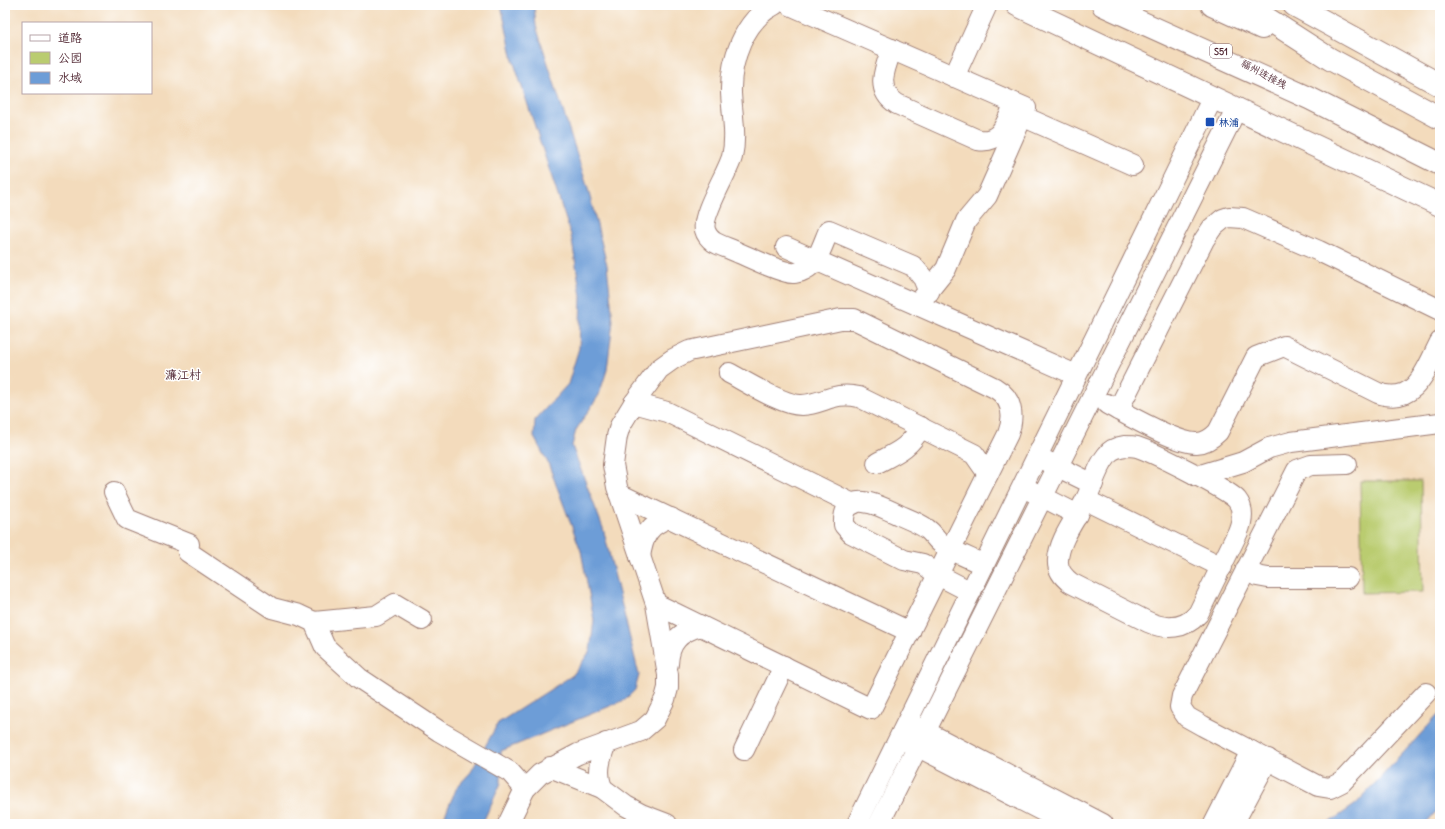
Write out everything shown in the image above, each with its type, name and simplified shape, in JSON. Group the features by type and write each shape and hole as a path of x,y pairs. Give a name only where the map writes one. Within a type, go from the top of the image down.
{"main road":[{"path":"1017,5 1440,205"},
{"path":"1103,5 1309,98 1440,164"},
{"name":"福州连接线","path":"1134,5 1309,98"},
{"path":"1212,5 1330,59 1440,118"},
{"path":"1246,5 1330,59"},
{"path":"1294,5 1440,85"}],"street":[{"path":"774,5 757,16 747,29 736,60 732,78 734,138 732,155 726,174 707,213 704,226 706,232 714,242 787,273 803,271 809,268 815,260 829,230 913,266 923,278 923,299"},
{"path":"790,5 954,77 1018,110 1133,165"},
{"path":"954,77 988,5"},
{"path":"892,49 882,80 883,88 887,95 897,104 978,140 985,141 993,140 999,135 1018,110"},
{"path":"857,824 1213,97"},
{"path":"879,824 1237,108"},
{"path":"923,299 946,270 971,214 987,196 1018,110"},
{"path":"1118,410 1204,240 1217,223 1229,217 1243,218 1319,251 1440,310"},
{"path":"786,247 815,260 923,299 1076,375"},
{"path":"656,604 871,709 1010,428 1012,415 1009,402 1001,392 854,319 841,319 690,352 673,358 655,375 634,403 620,426 615,446 614,474 619,494 656,604 668,675"},
{"path":"1092,397 1180,440 1195,443 1202,442 1213,437 1218,432 1256,357 1284,346 1378,393 1393,396 1408,392 1417,384 1440,342"},
{"path":"728,373 793,404 808,404 838,395 852,395 866,400 974,454 988,474"},
{"path":"655,375 656,397 667,412"},
{"path":"634,403 667,412 853,504"},
{"path":"1196,476 1243,462 1269,448 1291,442 1440,423"},
{"path":"877,463 904,449 915,437 920,427"},
{"path":"1240,504 1226,491 1144,450 1125,446 1115,448 1107,454 1059,554 1058,561 1061,573 1076,587 1156,625 1166,628 1178,626 1194,619 1222,567 1241,524 1242,511 1240,504 1239,480 1243,462"},
{"path":"974,454 1000,449"},
{"path":"1037,457 1057,466 1086,499 1222,567"},
{"path":"1347,464 1312,464 1297,470 1182,696 1180,707 1187,717 1194,721 1324,788 1335,787 1426,693"},
{"path":"1022,486 1042,496 1086,499"},
{"path":"114,492 127,519 189,544 188,552 272,608 299,615 314,622 376,616 394,604 422,620"},
{"path":"619,494 910,632"},
{"path":"971,592 938,575 923,564 909,562 851,533 844,525 846,513 853,504 863,501 877,504 926,528 937,540 951,549 984,565"},
{"path":"640,557 643,541 652,526 657,522 671,518"},
{"path":"1246,570 1257,576 1268,578 1348,578"},
{"path":"314,622 324,647 359,678 439,731 510,772 525,789"},
{"path":"508,824 525,789 540,774 550,767 578,754 641,731 649,725 660,710 665,699 668,688 668,655 673,641 685,631 701,626"},
{"path":"744,750 784,666"},
{"path":"904,730 1068,824"},
{"path":"921,739 1103,824"},
{"path":"602,788 598,770 606,744"},
{"path":"1214,824 1260,755"},
{"path":"1233,824 1260,755"},
{"path":"550,767 602,788 626,806 640,814 667,824"}],"green space":[{"path":"1360,481 1421,481 1423,592 1362,593"}],"water":[{"path":"501,5 534,5 536,26 588,189 607,265 613,321 607,370 599,395 576,430 572,446 603,528 639,675 635,690 625,700 501,751 501,783 482,824 441,824 457,787 471,772 498,723 573,675 590,651 594,620 581,551 548,463 534,437 535,420 568,384 579,348 581,296 571,235 513,60"},
{"path":"1440,713 1440,807 1425,824 1327,824 1356,804"}],"place":[{"name":"林浦","path":"1210,122"}],"district":[{"name":"濂江村","path":"183,374"}]}
